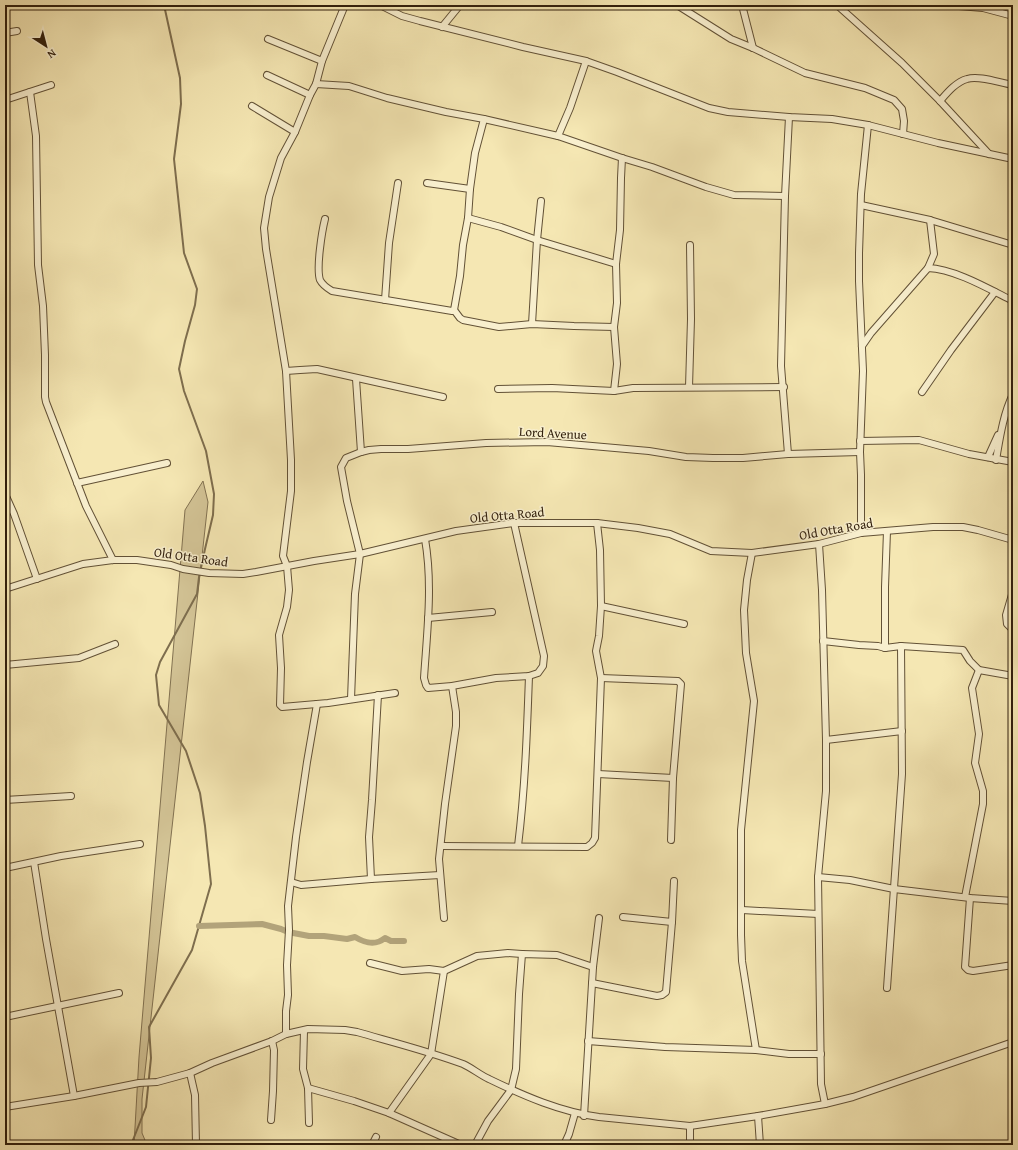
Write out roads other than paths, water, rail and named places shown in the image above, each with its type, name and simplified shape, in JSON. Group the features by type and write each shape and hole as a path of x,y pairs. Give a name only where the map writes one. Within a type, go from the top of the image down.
{"street":[{"path":"345,5 322,61 316,84 281,158 268,198 264,228 266,249 286,371 292,460 291,491 283,556 287,566 289,590 287,607 280,635 280,705 282,707 328,703 395,693"},
{"path":"380,5 402,16 442,27 586,61 709,108 728,112 789,118 832,119 868,125 938,143 1013,159"},
{"path":"442,27 460,5"},
{"path":"533,5 539,5"},
{"path":"677,5 730,39 753,48 805,73 865,88 894,100 902,109 904,121 903,134"},
{"path":"742,5 753,48"},
{"path":"958,5 982,7 1013,16"},
{"path":"839,6 940,100 989,154"},
{"path":"5,33 18,31"},
{"path":"268,39 322,61"},
{"path":"558,136 570,108 586,61"},
{"path":"267,75 310,95"},
{"path":"940,100 954,86 965,79 975,78 1013,85"},
{"path":"316,84 349,86 394,100 558,136 652,167 706,187 734,195 785,196"},
{"path":"5,100 50,85"},
{"path":"30,92 36,136 38,265 43,306 45,397 86,506 113,560"},
{"path":"252,106 294,132"},
{"path":"788,454 784,387 781,366 785,196 789,118"},
{"path":"484,119 476,152 470,189 468,218 454,310 463,320 498,327 532,324 614,326"},
{"path":"860,533 860,441 863,371 859,281 861,194 868,125"},
{"path":"614,391 617,364 614,326 617,303 616,264 620,230 620,178 622,158"},
{"path":"385,300 389,243 398,183"},
{"path":"427,183 470,189"},
{"path":"532,324 541,201"},
{"path":"861,205 930,220 1013,245"},
{"path":"468,218 501,227 537,240 616,264"},
{"path":"325,219 321,235 319,273 320,280 332,291 452,311 454,310"},
{"path":"930,220 934,254 939,268"},
{"path":"689,387 691,319 690,245"},
{"path":"862,347 870,333 928,268 934,254"},
{"path":"928,268 939,268 1013,301"},
{"path":"922,392 951,350 995,292"},
{"path":"286,371 318,370 443,397"},
{"path":"356,379 361,452"},
{"path":"498,389 552,388 614,391 633,388 784,387"},
{"path":"996,460 1007,406 1013,394"},
{"path":"988,457 1002,426"},
{"path":"860,441 919,440 969,454 1013,462"},
{"name":"Lord Avenue","path":"360,554 347,501 341,467 346,458 361,452 381,449 408,449 486,443 547,442 686,457 743,458 788,454 860,452"},
{"path":"77,483 167,463"},
{"path":"5,494 14,514 37,579"},
{"path":"425,539 429,564 428,618 424,678 428,688 452,686 496,678 529,676 538,673 543,666 544,656 514,523"},
{"name":"Old Otta Road","path":"5,589 83,564 113,560 137,560 218,574 243,574 360,554 456,531 514,523 597,523 638,528 670,534 711,551 752,553 819,544 860,533 933,527 963,527 1013,540"},
{"path":"441,846 587,847 595,838 601,678 596,651 599,636 601,606 600,550 597,523"},
{"path":"885,648 887,531"},
{"path":"819,544 822,590 826,791 818,878 818,914 821,1084 825,1104"},
{"path":"752,553 744,610 746,653 754,701 741,830 742,961 756,1050"},
{"path":"351,699 355,594 360,554"},
{"path":"1013,591 1006,615 1007,624 1013,630"},
{"path":"601,606 684,624"},
{"path":"428,618 492,612"},
{"path":"823,641 878,646 885,648 902,646 962,650 979,670 1013,676"},
{"path":"5,665 79,658 115,644"},
{"path":"887,988 902,774 902,646"},
{"path":"979,670 972,688 979,734 975,763 983,791 983,804 967,898 965,967 968,970 973,971 1013,965"},
{"path":"518,846 525,766 529,676"},
{"path":"601,678 678,681 681,684 673,778 671,840"},
{"path":"444,918 439,860 456,726 456,712 452,686"},
{"path":"371,879 369,837 373,793 378,695"},
{"path":"286,1034 288,995 288,906 307,762 317,704"},
{"path":"826,740 902,731"},
{"path":"598,774 673,778"},
{"path":"5,800 71,796"},
{"path":"5,868 61,856 140,844"},
{"path":"34,862 57,1006 74,1096"},
{"path":"291,882 301,884 440,875"},
{"path":"818,878 850,880 894,889 967,898 1013,901"},
{"path":"592,982 657,996 666,992 674,881"},
{"path":"742,910 818,914"},
{"path":"623,917 672,922"},
{"path":"584,1116 593,967 599,918"},
{"path":"370,963 402,970 430,969 444,971 477,956 522,954 557,955 593,967"},
{"path":"475,1145 488,1121 511,1090 516,1068 522,954"},
{"path":"389,1113 431,1054 444,971"},
{"path":"5,1017 119,993"},
{"path":"5,1107 74,1096 139,1083 157,1082 190,1073 212,1063 272,1041 286,1034 308,1029 331,1029 357,1032 464,1065 511,1090 563,1110 584,1116 690,1126 758,1116 825,1104 853,1097 1013,1042"},
{"path":"304,1031 303,1069 308,1088 309,1123"},
{"path":"271,1120 274,1050 272,1041"},
{"path":"588,1041 665,1047 756,1050 789,1054 821,1054"},
{"path":"190,1073 196,1095 196,1145"},
{"path":"308,1088 354,1100 389,1113 461,1145"},
{"path":"564,1145 575,1113"},
{"path":"758,1116 760,1145"},
{"path":"690,1126 690,1145"},
{"path":"372,1145 376,1137"}],"waterway":[{"path":"131,1145 146,1107 151,1058 149,1027 192,950 211,884 200,793 186,751 159,705 156,675 160,662 197,594 199,577 213,515 214,494 206,451 184,391 179,369 195,305 197,289 184,253 174,159 181,104 180,78 164,5"},
{"path":"199,926 262,924 288,932 309,936 347,939 355,937 370,943 378,942 385,938 391,941 404,941"}]}
